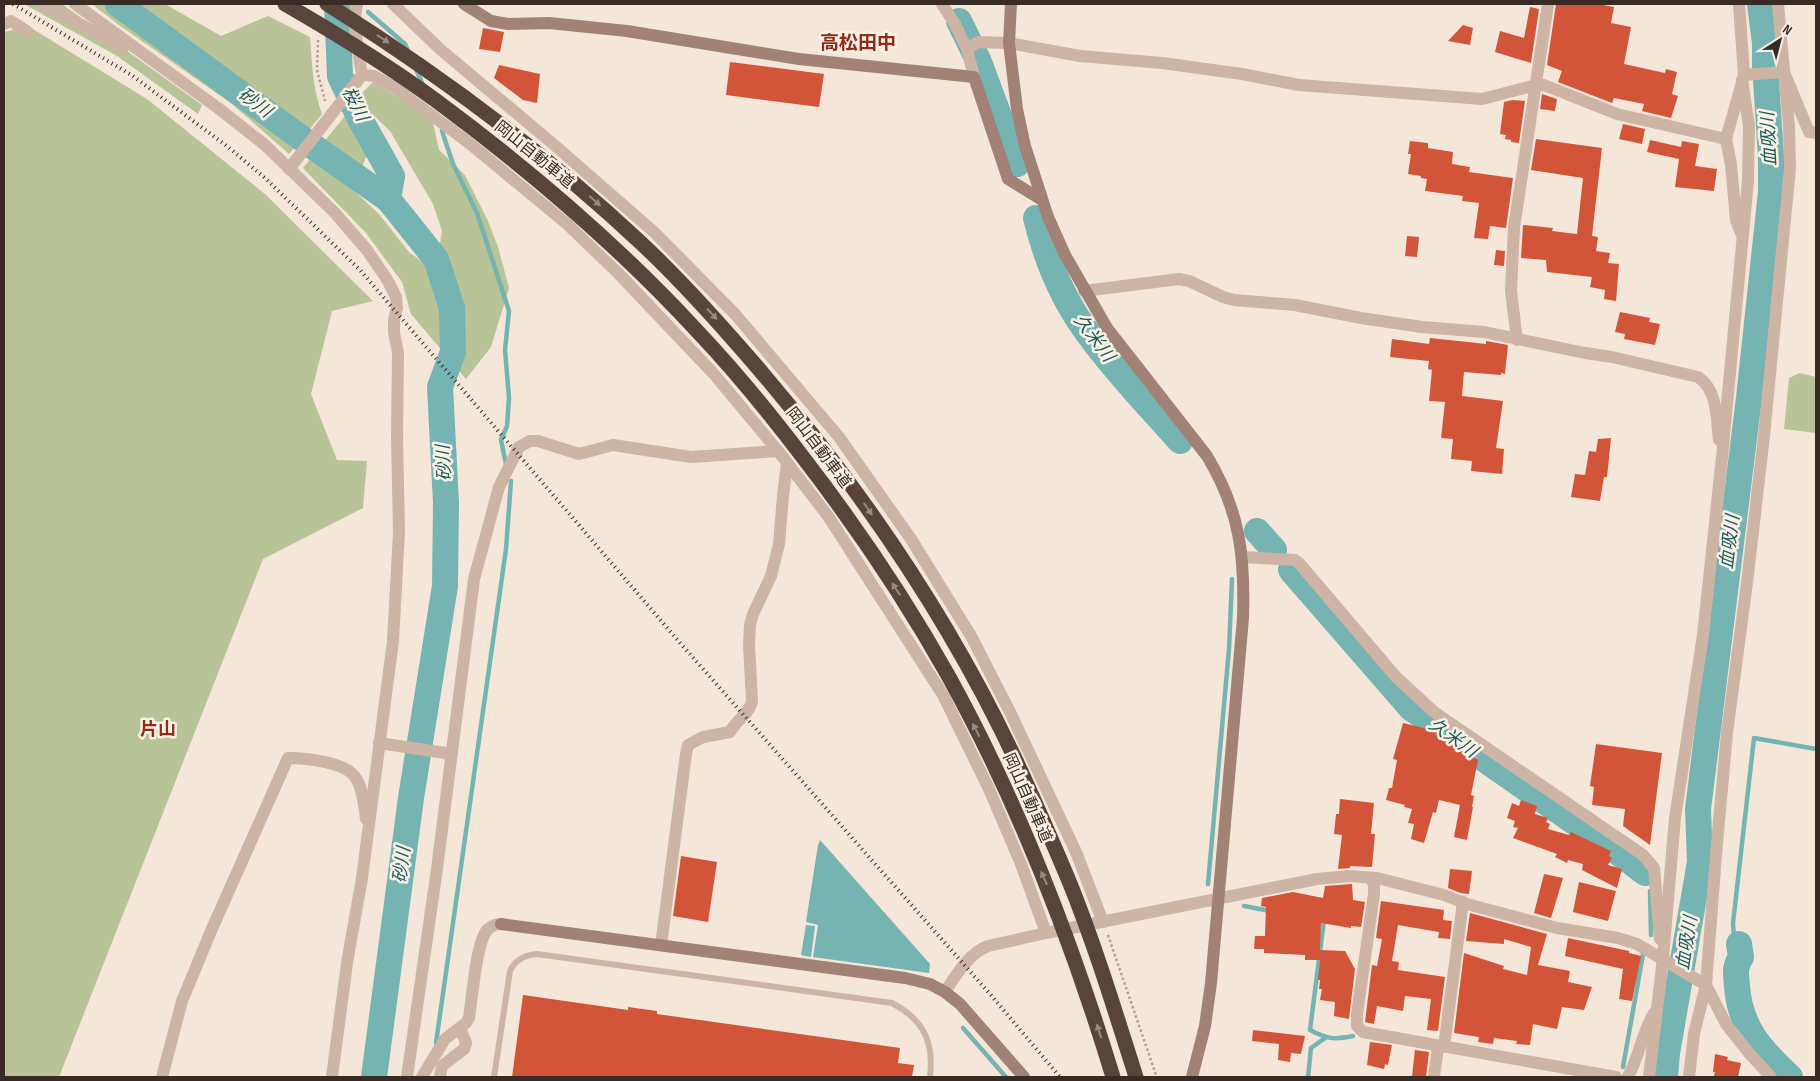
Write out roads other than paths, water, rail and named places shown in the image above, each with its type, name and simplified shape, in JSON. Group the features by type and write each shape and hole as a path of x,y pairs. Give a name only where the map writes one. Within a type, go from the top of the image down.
{"highway":[{"name":"岡山自動車道","path":"285,4 378,61 436,100 562,200 627,260 700,332 781,428 840,506 899,594 949,678 999,776 1050,892 1091,1005 1112,1077"},
{"name":"岡山自動車道","path":"327,4 394,46 512,132 576,184 643,244 721,325 784,399 858,493 917,582 968,667 1018,765 1070,883 1111,998 1136,1077"}],"street":[{"path":"42,4 163,68"},
{"path":"75,4 249,133 289,169 334,213 367,250 388,281 396,297 397,308 394,326 398,353 399,532 393,640 383,743 347,963 332,1077"},
{"path":"357,4 354,23 360,78"},
{"path":"393,4 441,50 654,232 735,314 839,437 911,539 971,636 1010,712 1076,852 1103,922"},
{"path":"464,4 491,21 508,24 549,23 627,30 799,59 974,77"},
{"path":"942,4 971,46 974,77 1008,179 1042,200"},
{"path":"1012,4 1008,43 1017,109 1025,146 1048,218 1084,291 1107,328 1207,456 1220,479 1237,525 1243,557 1243,618 1211,983 1205,1026 1192,1077"},
{"path":"1517,340 1511,290 1514,228 1548,4"},
{"path":"1649,1077 1666,960 1676,818 1703,635 1748,181 1749,126 1739,4"},
{"path":"1689,1077 1702,982 1727,734 1764,436 1790,168 1789,126 1780,72 1778,4"},
{"path":"4,24 11,21 28,32"},
{"path":"971,46 1008,43 1080,56 1162,63 1300,85 1482,99 1536,85 1544,85 1617,114 1726,139"},
{"path":"1745,77 1780,72"},
{"path":"1780,72 1810,132 1816,133"},
{"path":"289,169 360,78 374,76 395,88 469,143 567,224 619,274 714,373 788,463 828,516 943,695 989,789 1021,864 1046,933"},
{"path":"1742,238 1736,220 1731,165 1726,139 1745,77"},
{"path":"1084,291 1179,279 1190,281 1223,297 1234,300 1295,305 1396,323 1484,332 1517,340 1612,357 1698,377 1711,389 1722,458"},
{"path":"407,1077 449,753 474,579 499,487 519,447 530,441 538,441 579,454 613,445 691,457 778,451"},
{"path":"661,945 688,745 703,737 730,732 733,725 752,707 750,625 753,614 771,576 779,544 788,463"},
{"path":"1243,557 1295,560 1396,677 1434,712 1643,855 1654,868 1657,923 1666,960"},
{"path":"383,743 449,753"},
{"path":"162,1077 182,1001 211,930 288,758 305,758 348,769 356,777 368,828"},
{"path":"945,992 963,966 980,949 1046,933 1317,879 1350,876 1370,878 1444,895 1558,928 1618,938 1637,944 1702,982 1726,1024 1748,1053 1771,1077"},
{"path":"1370,878 1374,885 1374,894 1357,1014 1357,1026 1363,1032 1616,1077"},
{"path":"1434,1077 1441,1047 1463,902"},
{"path":"422,1077 445,1039 460,1028 469,1018 480,947 488,928 496,924 905,978 930,984 945,992 960,1004 1024,1077"},
{"path":"1628,1077 1633,1068 1647,1024 1658,1007"},
{"path":"440,1077 442,1066 464,1048 466,1043 460,1028"}],"lane":[{"path":"494,1077 510,971 513,964 521,958 537,954 892,1003 906,1011 916,1020 927,1037 932,1059 930,1077"}],"water":[{"path":"820,840 930,964 929,973 813,957 818,925 806,922"},
{"path":"806,925 815,926 811,957 801,955"}],"waterway":[{"name":"砂川","path":"118,4 388,199 436,259 452,308 453,352 440,387 446,503 445,586 411,798 374,1077"},
{"name":"桜川","path":"337,4 340,76 360,119 392,176 388,199"},
{"name":"血吸川","path":"1665,1077 1667,1053 1700,862 1698,809 1749,398 1771,192 1765,43 1760,4"},
{"path":"368,12 405,44 408,51"},
{"name":"久米川","path":"959,21 979,62 1017,164"},
{"path":"416,69 423,85"},
{"path":"442,131 453,164 477,213 509,311 505,350 509,398 507,426 501,440 506,464"},
{"name":"久米川","path":"1036,218 1057,280 1081,323 1100,350 1180,441"},
{"path":"436,1043 506,549 511,481"},
{"name":"久米川","path":"1257,531 1274,550"},
{"name":"久米川","path":"1291,570 1411,708 1645,873"},
{"path":"1208,884 1229,649 1232,579"},
{"path":"1736,966 1733,923 1754,738 1816,749"},
{"name":"久米川","path":"1642,870 1643,875 1650,880 1650,883"},
{"path":"1650,891 1651,935"},
{"path":"1244,906 1270,911"},
{"path":"1322,920 1324,920 1310,1030 1331,1038 1353,1036"},
{"name":"久米川","path":"1739,944 1741,957 1737,964 1736,974 1742,1014 1747,1026 1761,1047 1790,1077"},
{"path":"1623,1067 1643,954"},
{"path":"963,1028 1006,1077"},
{"path":"1308,1077 1311,1048 1325,1038"}],"railway":[{"path":"13,4 133,76 228,147 265,178 360,270 681,644 990,994 1060,1077"}],"district":[{"name":"高松田中","path":"858,43"},
{"name":"片山","path":"158,729"}]}
